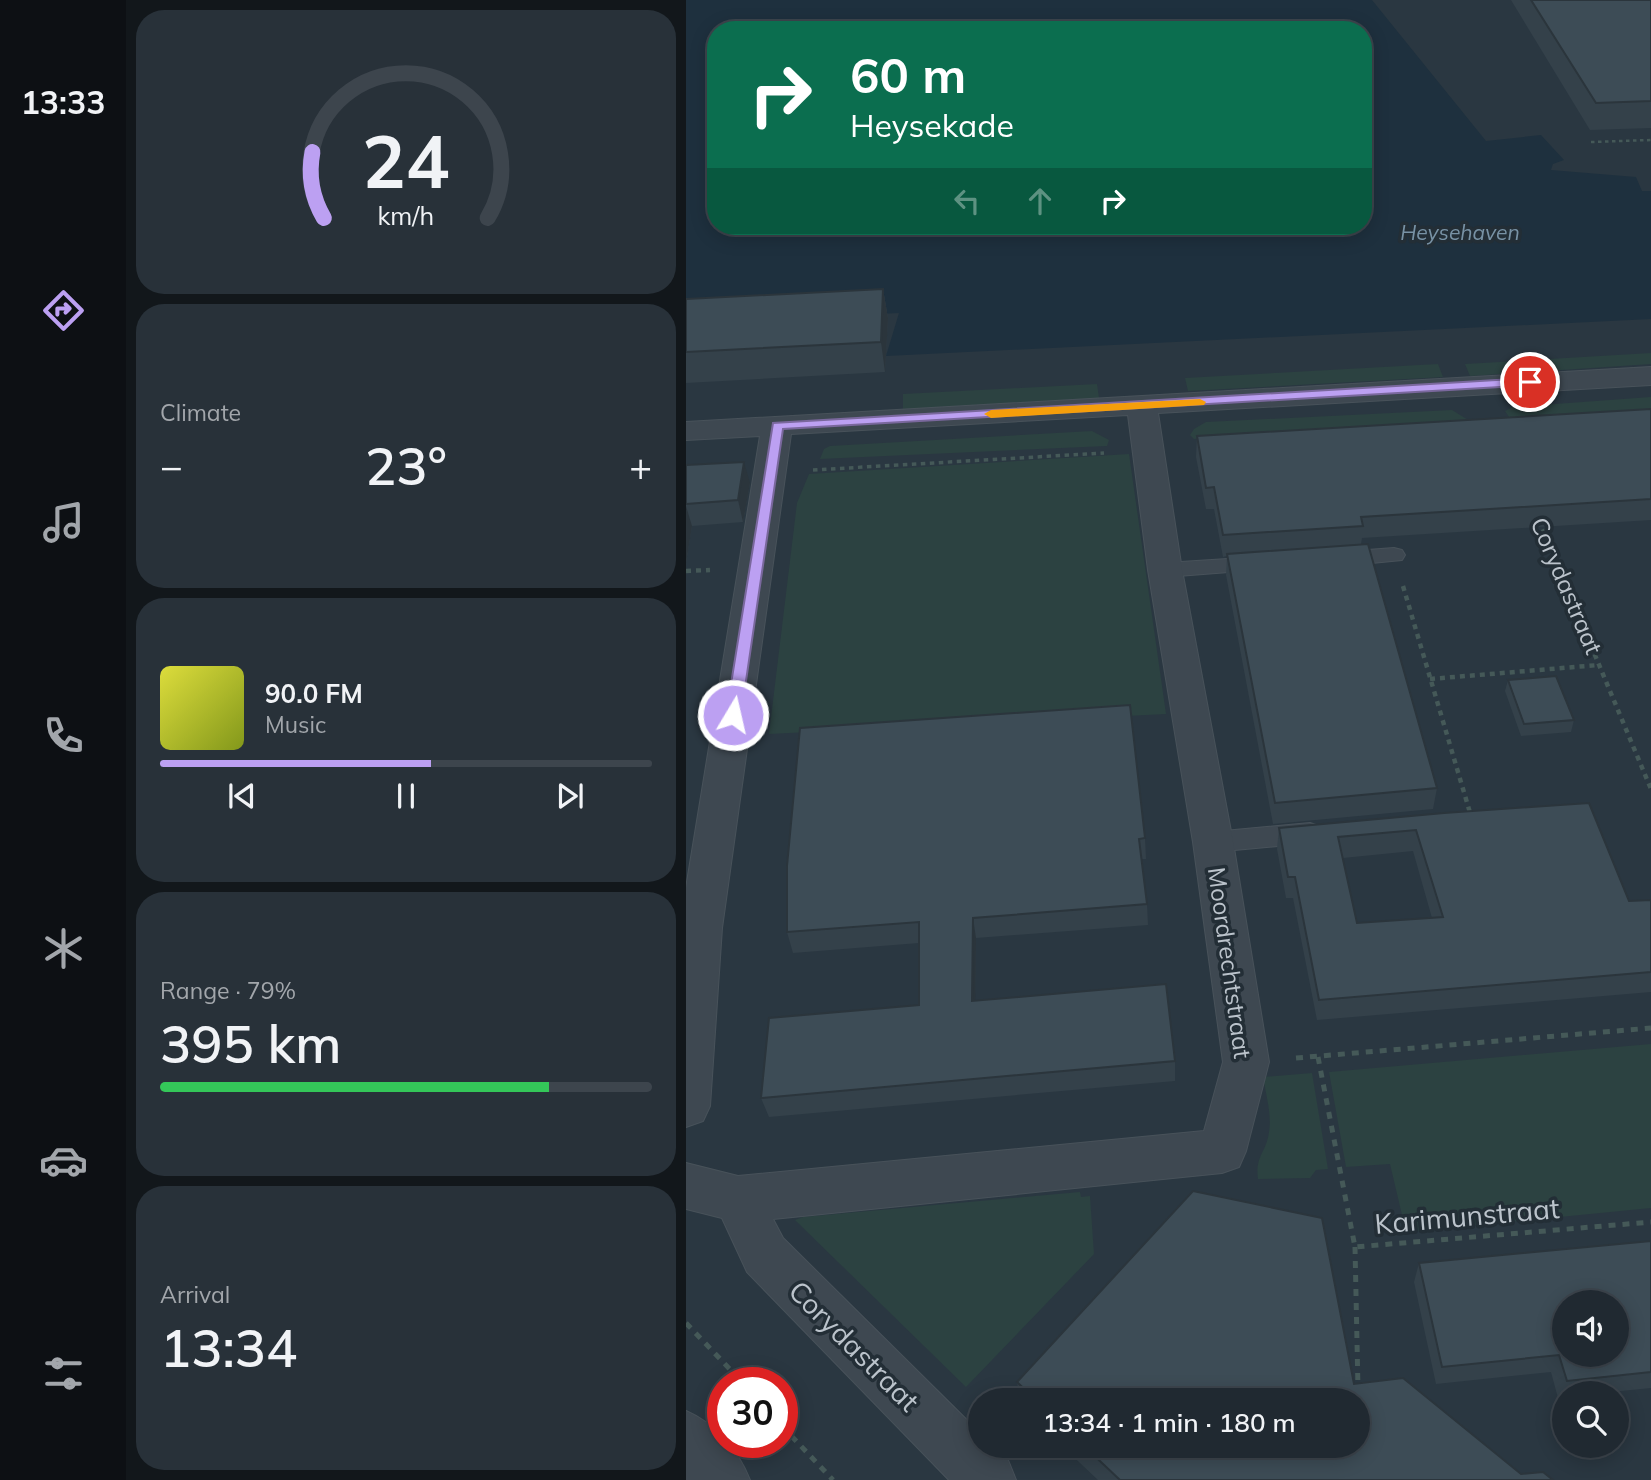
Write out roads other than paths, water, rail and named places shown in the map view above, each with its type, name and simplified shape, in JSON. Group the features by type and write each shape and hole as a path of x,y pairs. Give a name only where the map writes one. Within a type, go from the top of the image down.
{"street":[{"path":"686,431 1651,376"},
{"name":"Moordrechtstraat","path":"686,1186 738,1199 1222,1151 1246,1062 1213,842 1165,570 1142,406"},
{"path":"686,1106 701,928 777,426"},
{"name":"Corydastraat","path":"738,1199 765,1255 988,1480"}],"lane":[{"path":"1313,561 1394,555"},
{"path":"1165,570 1286,562"},
{"path":"1213,842 1335,831"}],"water":[{"name":"Heysehaven","path":"686,0 1372,0 1486,141 1541,135 1564,160 1553,164 1551,170 1636,177 1642,191 1651,191 1651,319 886,356 899,313 686,324"}]}
